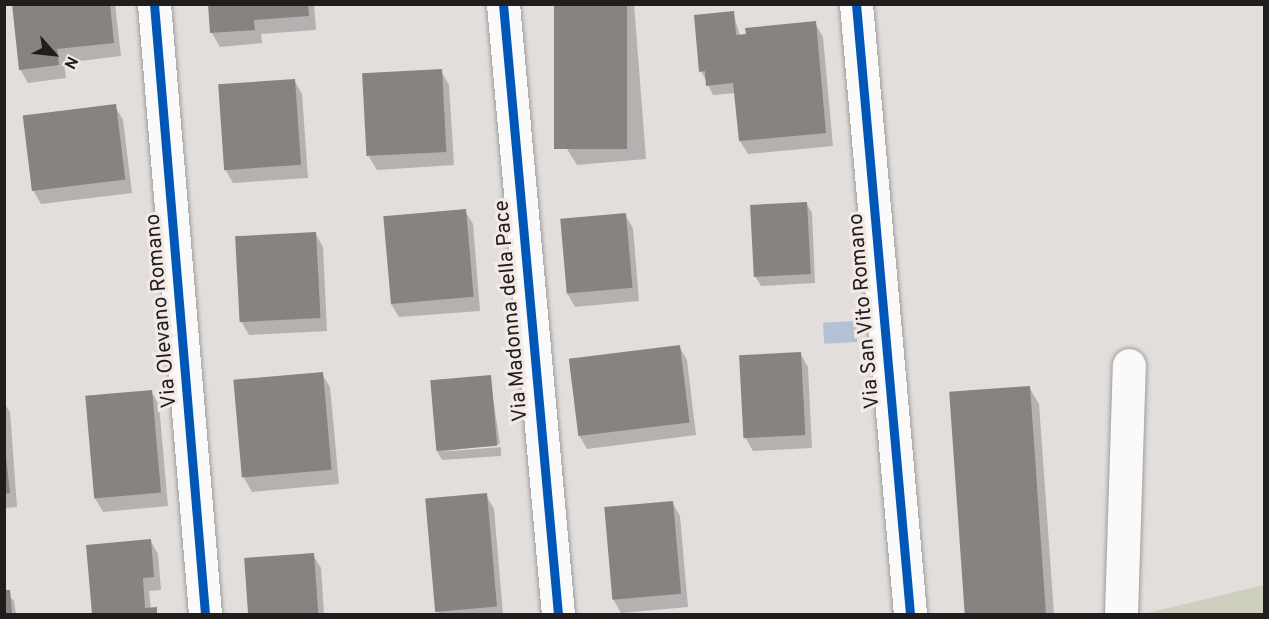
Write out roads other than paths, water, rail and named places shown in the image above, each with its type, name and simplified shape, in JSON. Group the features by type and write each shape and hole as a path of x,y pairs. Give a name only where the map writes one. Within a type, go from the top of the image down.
{"street":[{"name":"Via Olevano Romano","path":"154,4 206,615"},
{"name":"Via Madonna della Pace","path":"503,4 558,615"},
{"name":"Via San Vito Romano","path":"856,4 910,615"},
{"path":"1121,615 1129,365"}],"water":[{"path":"856,321 857,342 824,344 823,323"}]}
